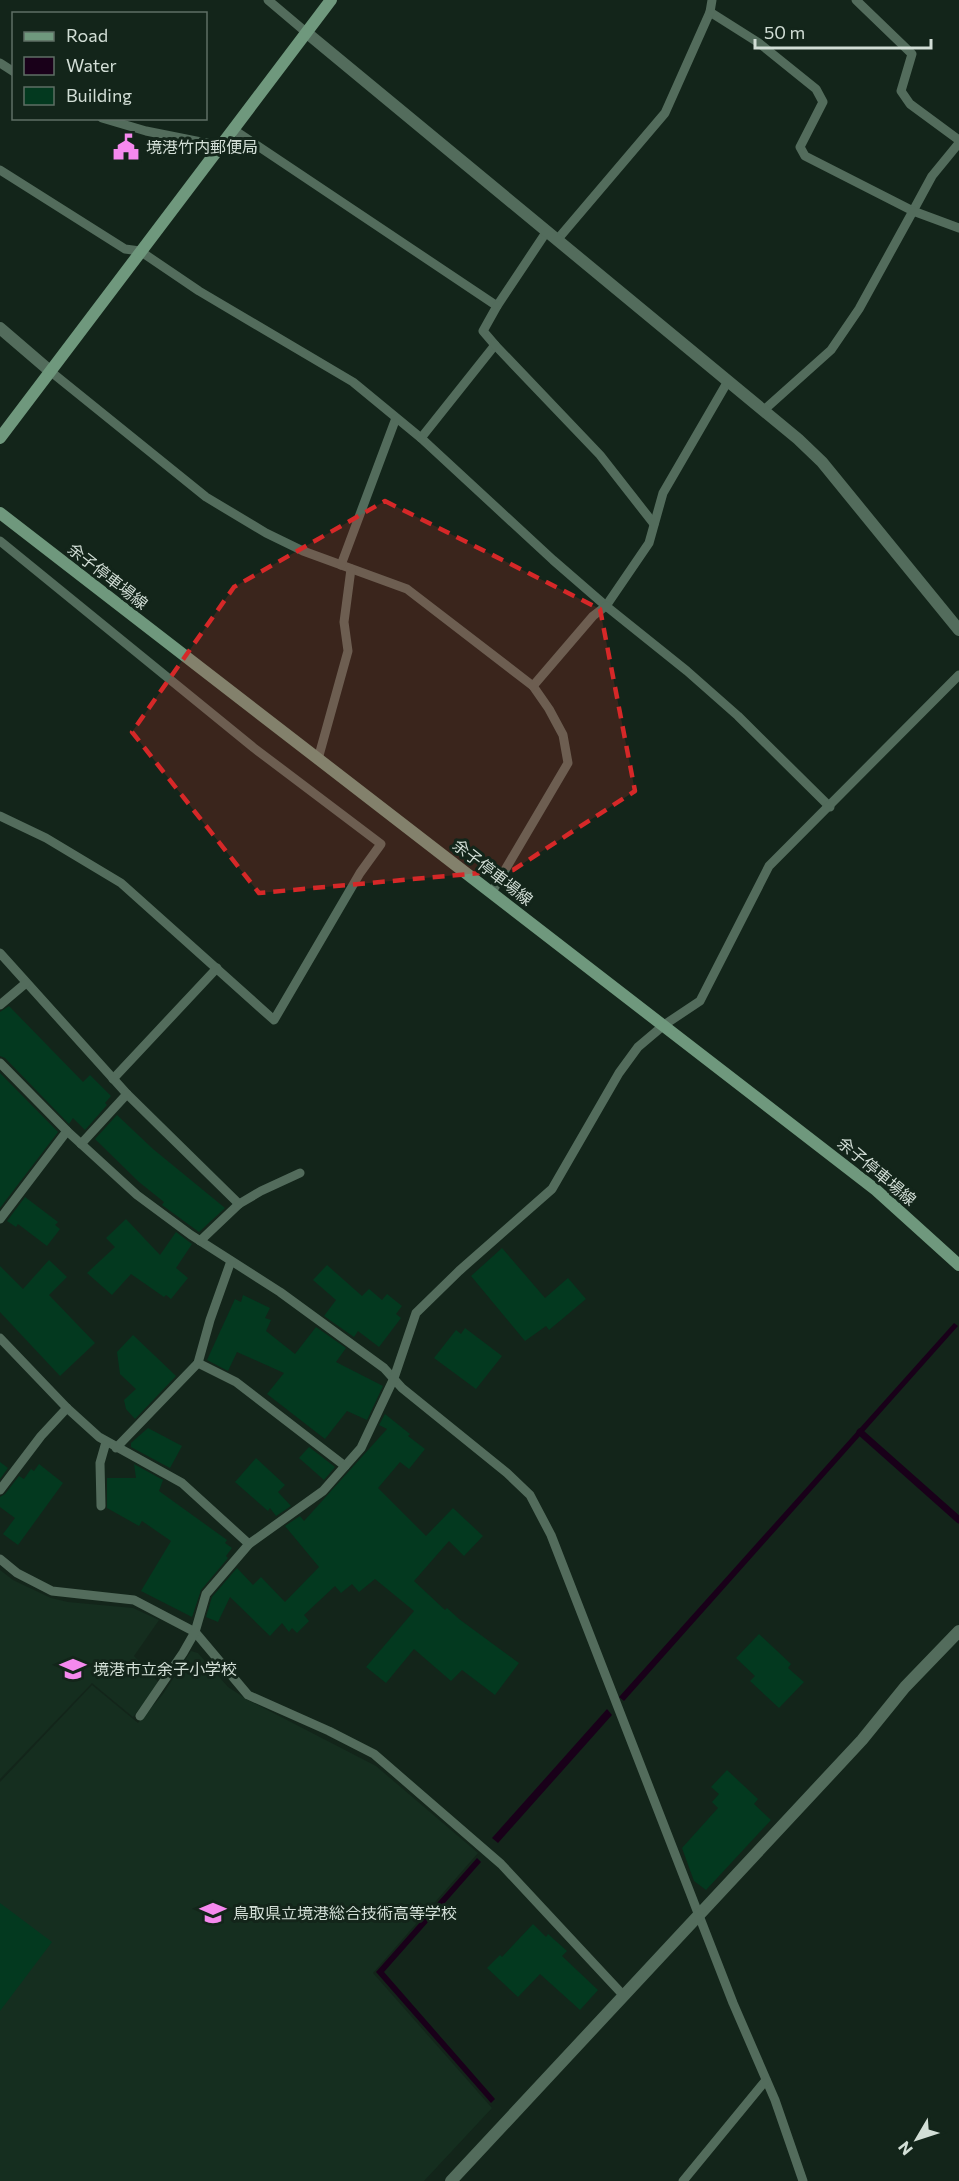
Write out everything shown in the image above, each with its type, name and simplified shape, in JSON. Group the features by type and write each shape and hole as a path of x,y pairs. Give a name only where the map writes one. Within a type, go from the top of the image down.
{"main road":[{"path":"0,438 331,0"},
{"name":"余子停車場線","path":"0,513 876,1190 959,1265"}],"street":[{"path":"307,33 728,381 822,462 959,630"},
{"path":"0,328 50,371"},
{"path":"451,2181 862,1740 904,1687 959,1631"}],"lane":[{"path":"268,0 307,33"},
{"path":"557,240 665,113 710,12 712,0"},
{"path":"763,411 831,350 859,309 932,176 959,142 910,104 901,91 912,54 856,0"},
{"path":"710,12 759,43 816,89 823,102 800,147 805,156 913,211 959,228"},
{"path":"109,120 146,131 221,146"},
{"path":"234,130 497,306"},
{"path":"0,170 125,249 140,251 199,291 353,382 421,438 606,606 687,671 738,716 830,807"},
{"path":"547,231 483,331 600,455 654,524"},
{"path":"421,438 495,345"},
{"path":"50,371 206,497 275,538 303,551 407,589 533,686 563,735 568,763 492,892"},
{"path":"533,686 593,616 606,606 649,543 663,493 728,381"},
{"path":"341,565 396,418"},
{"path":"0,541 254,747 381,844 360,873 274,1020 120,883 46,838 0,816"},
{"path":"318,759 348,651 344,622 351,569"},
{"path":"140,1716 195,1632 206,1594 249,1544 324,1491 361,1448 394,1378 416,1313 459,1271 552,1189 619,1073 638,1047 664,1025 700,1001 769,866 959,675"},
{"path":"0,952 127,1094 239,1204"},
{"path":"113,1079 218,968"},
{"path":"0,1005 26,983"},
{"path":"0,1063 67,1131 137,1195 200,1241 280,1292 394,1378 402,1388 507,1473 530,1495 551,1535 733,2003 766,2080 803,2181"},
{"path":"81,1144 127,1094"},
{"path":"0,1219 67,1131"},
{"path":"200,1241 239,1204 300,1173"},
{"path":"116,1448 198,1363 210,1320 231,1261"},
{"path":"0,1338 67,1408 106,1442 182,1483 249,1544"},
{"path":"198,1363 236,1382 345,1466"},
{"path":"0,1490 41,1436 67,1408"},
{"path":"101,1506 100,1463 106,1442"},
{"path":"0,1559 17,1573 52,1591 134,1600 195,1632 248,1695 374,1754 501,1864 624,1996"},
{"path":"682,2181 766,2080"}],"highlighted area":[{"path":"385,501 600,609 635,791 513,870 259,893 132,732 234,587"}],"shaded area":[{"name":"境港市立余子小学校","path":"0,1570 13,1580 51,1598 68,1602 133,1608 159,1620 134,1656 159,1683 133,1717 92,1683 0,1779"},
{"name":"鳥取県立境港総合技術高等学校","path":"191,1651 198,1653 228,1687 248,1700 376,1766 478,1853 373,1973 492,2108 424,2181 0,2181 0,1782 92,1685 138,1723 163,1694"}],"water":[{"path":"954,1323 958,1326 624,1701 619,1697"},
{"path":"607,1709 612,1715 498,1843 492,1838"},
{"path":"477,1858 481,1862 384,1972 495,2099 491,2103 376,1972"}],"building":[{"path":"9,1006 83,1082 90,1075 111,1096 105,1103 107,1105 85,1130 73,1118 69,1124 5,1058 0,1056 0,1012"},
{"path":"0,1073 58,1132 0,1208"},
{"path":"117,1115 153,1149 225,1208 199,1232 162,1205 164,1202 139,1182 95,1139"},
{"path":"25,1197 58,1222 55,1225 60,1229 47,1246 18,1224 16,1227 7,1221"},
{"path":"126,1219 160,1255 176,1232 192,1244 176,1268 188,1278 171,1299 166,1295 164,1297 131,1274 112,1295 87,1273 115,1247 106,1238"},
{"path":"502,1248 545,1298 568,1278 586,1299 549,1330 546,1326 525,1341 471,1276"},
{"path":"49,1260 67,1277 49,1295 95,1343 60,1376 0,1312 0,1266 23,1289"},
{"path":"327,1265 362,1296 369,1289 382,1300 387,1294 402,1306 396,1314 401,1318 379,1347 358,1331 354,1337 324,1316 336,1300 313,1280"},
{"path":"243,1295 270,1308 265,1318 271,1320 266,1331 295,1354 316,1327 346,1348 336,1362 383,1386 367,1420 347,1411 325,1439 267,1394 284,1373 237,1352 228,1371 207,1360 235,1299 241,1302"},
{"path":"465,1328 502,1356 476,1389 434,1358 456,1330 461,1334"},
{"path":"133,1335 176,1376 135,1419 126,1409 124,1400 136,1389 120,1374 117,1352"},
{"path":"385,1414 425,1449 409,1469 400,1462 378,1488 426,1536 453,1508 483,1536 464,1556 449,1541 414,1581 445,1610 447,1608 519,1663 495,1695 462,1670 451,1681 414,1649 386,1683 366,1667 414,1611 375,1579 359,1592 352,1584 341,1593 335,1586 304,1615 309,1621 297,1633 292,1628 289,1632 282,1623 270,1636 230,1597 218,1622 206,1617 212,1597 237,1568 253,1585 261,1577 285,1602 319,1567 285,1526 300,1516 304,1521 387,1429 379,1425"},
{"path":"148,1428 182,1446 170,1468 131,1447 131,1443"},
{"path":"309,1447 335,1467 324,1480 299,1458"},
{"path":"256,1458 285,1485 278,1492 291,1506 276,1516 270,1508 268,1511 235,1482"},
{"path":"0,1462 8,1468 0,1479"},
{"path":"39,1464 63,1483 18,1545 3,1534 15,1518 0,1507 0,1497 19,1476 24,1479 31,1469 34,1471"},
{"path":"134,1464 163,1480 159,1491 227,1540 225,1543 232,1548 226,1556 228,1558 201,1590 192,1617 141,1591 171,1541 142,1521 139,1526 107,1508 107,1478 136,1478"},
{"path":"759,1634 791,1664 788,1668 804,1682 779,1708 750,1681 755,1676 736,1658"},
{"path":"727,1770 758,1799 754,1804 771,1820 706,1890 694,1881 682,1848 718,1808 712,1802 719,1794 711,1787"},
{"path":"0,1903 52,1942 0,2011"},
{"path":"533,1924 546,1937 548,1934 567,1951 562,1956 598,1990 580,2010 540,1974 518,1997 487,1968 500,1955 502,1957"}],"waterway":[{"path":"860,1432 959,1520"}],"place":[{"name":"境港竹内郵便局","path":"126,147"},
{"name":"境港市立余子小学校","path":"73,1669"},
{"name":"鳥取県立境港総合技術高等学校","path":"213,1913"}]}
